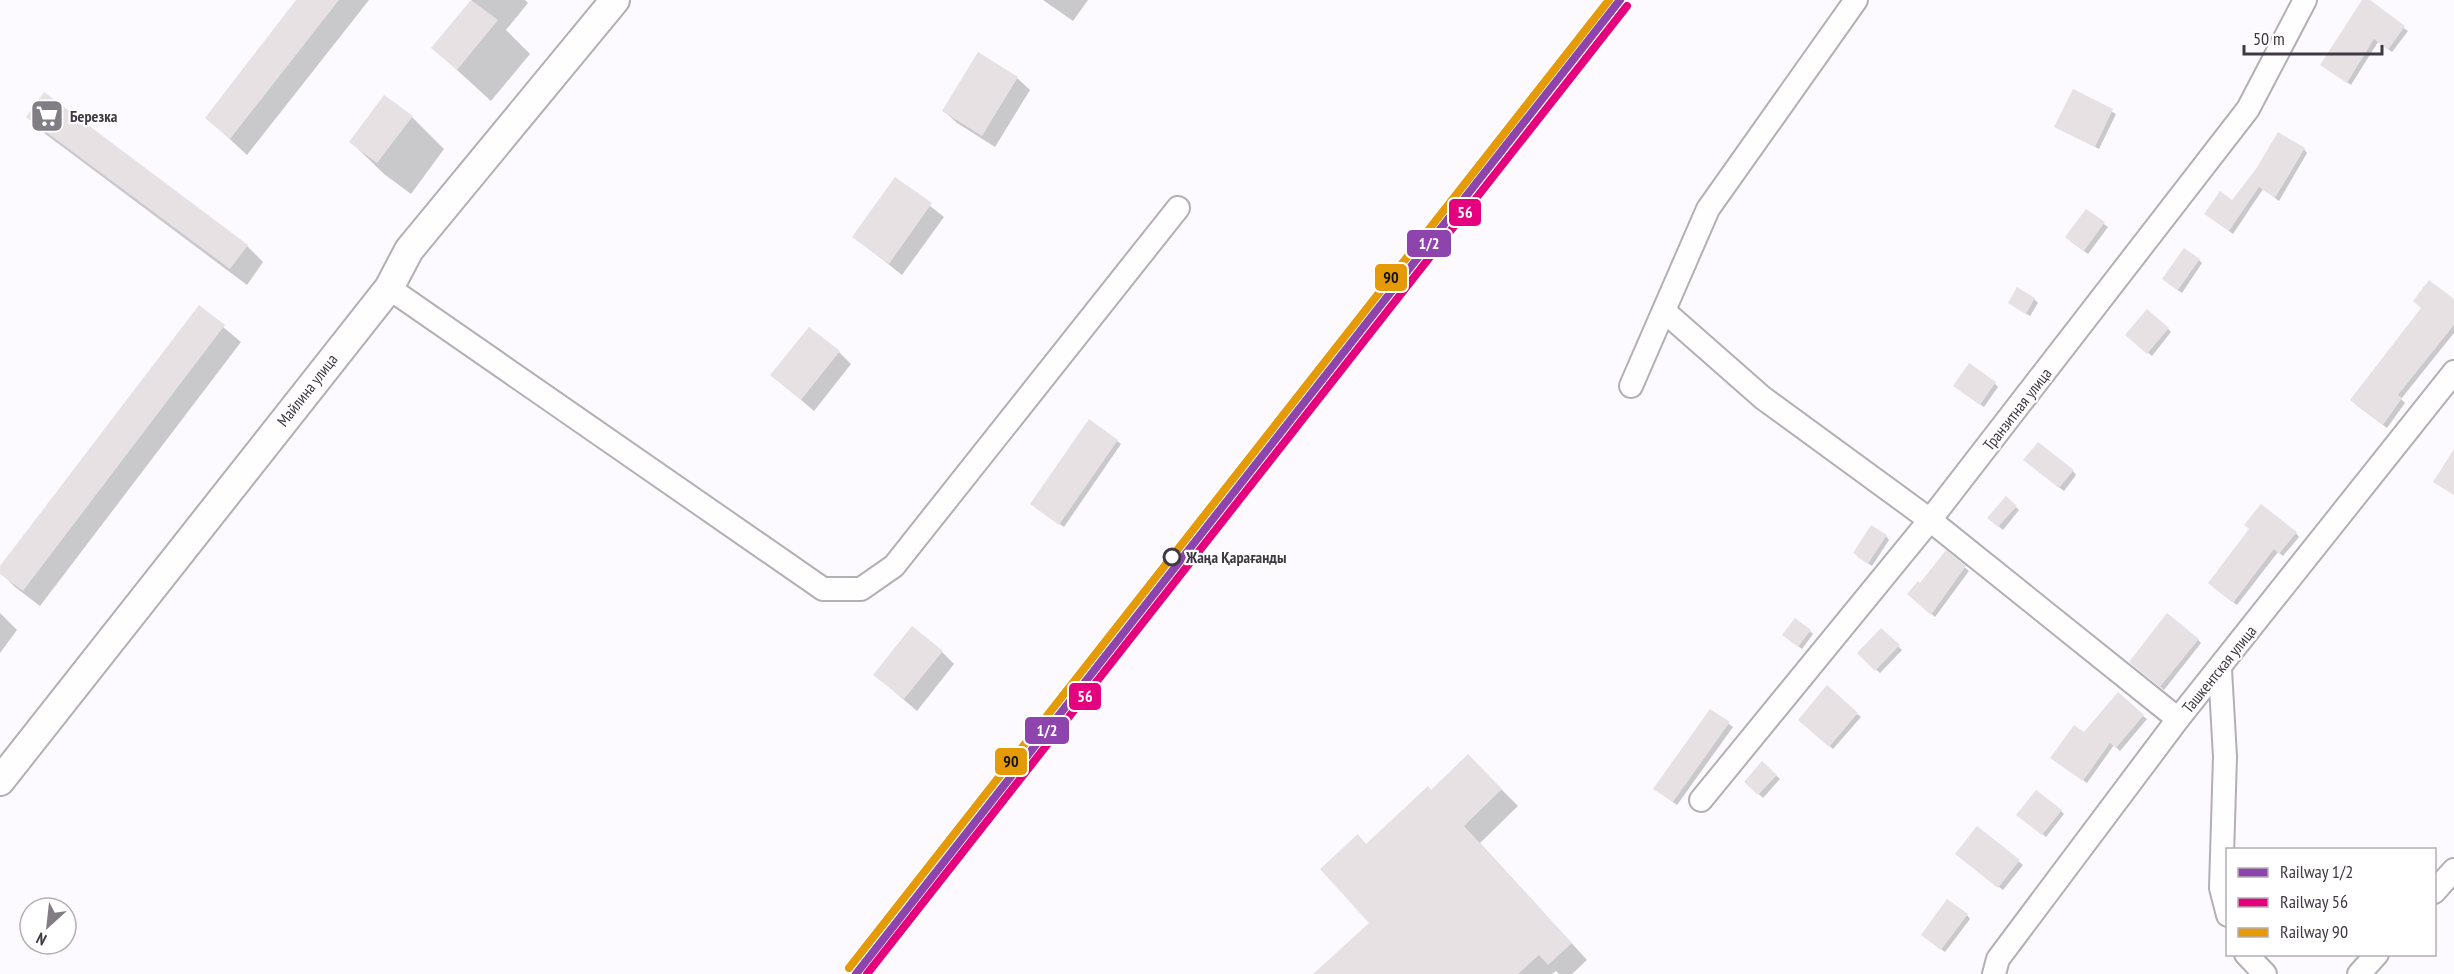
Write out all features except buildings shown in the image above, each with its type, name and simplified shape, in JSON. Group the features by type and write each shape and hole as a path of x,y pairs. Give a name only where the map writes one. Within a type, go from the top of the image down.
{"main road":[{"name":"Майлина улица","path":"0,781 389,288 409,250 615,0"}],"street":[{"path":"1631,386 1708,209 1856,0"},
{"name":"Транзитная улица","path":"1701,800 1930,520 2248,109 2305,0"},
{"path":"389,288 823,589 861,589 894,566 1178,208"},
{"path":"1664,311 1763,398 1930,520 2178,719"},
{"name":"Ташкентская улица","path":"1994,974 1998,959 2178,719 2454,372"},
{"path":"2220,669 2225,757 2221,888 2226,907"},
{"path":"2436,890 2454,870"},
{"path":"2248,956 2265,974"},
{"path":"2359,974 2375,956"}],"rail line":[{"name":"90","path":"849,968 1609,0"},
{"name":"1/2","path":"856,974 1620,0"},
{"name":"56","path":"867,974 1627,6"}],"place":[{"name":"Березка","path":"47,116"},
{"name":"Жаңа Қарағанды","path":"1172,557"}]}
